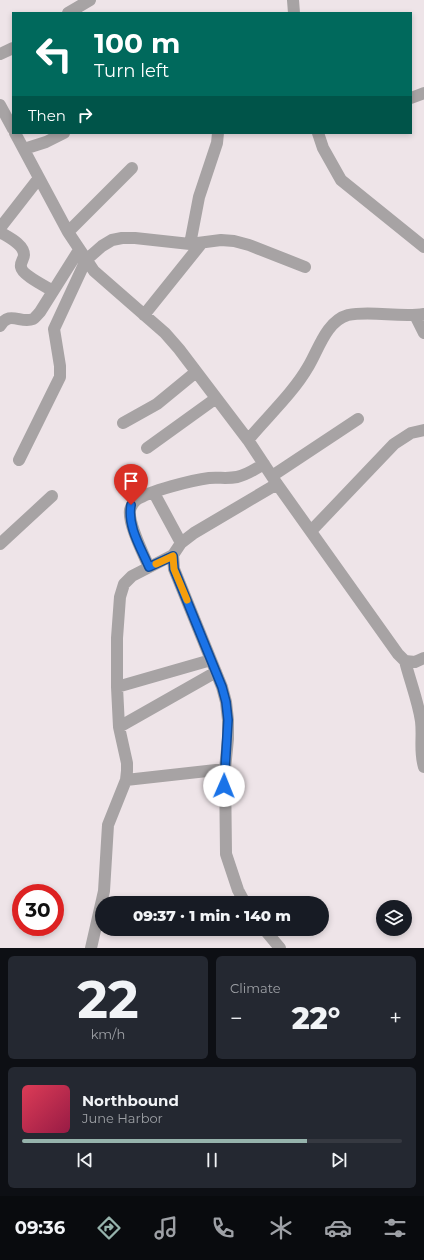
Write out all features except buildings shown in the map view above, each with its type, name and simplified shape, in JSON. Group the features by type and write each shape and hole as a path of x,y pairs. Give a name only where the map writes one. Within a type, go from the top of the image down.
{"street":[{"path":"70,12 90,0"},
{"path":"293,0 294,12"},
{"path":"0,54 12,48"},
{"path":"412,98 424,93"},
{"path":"0,105 12,127"},
{"path":"16,134 68,232 82,255 94,271 165,333 248,440 274,480 398,654 405,661 421,720 420,746 424,767"},
{"path":"24,149 46,142 62,134"},
{"path":"144,315 196,244 199,197 217,144 218,134"},
{"path":"319,134 323,148 342,180 424,247"},
{"path":"68,232 132,168"},
{"path":"0,228 39,178"},
{"path":"0,232 19,244 24,256 21,261 21,267 25,273 53,291"},
{"path":"0,326 8,319 33,319 40,312 53,291 82,255 112,240 122,238 196,244 221,240 234,241 249,245 305,267"},
{"path":"19,460 60,377 60,366 54,329 82,255"},
{"path":"248,440 298,382 327,333 334,324 346,316 361,314 420,315 424,333"},
{"path":"123,422 157,404 196,372"},
{"path":"147,448 215,399"},
{"path":"91,948 104,891 108,825 126,780 127,763 119,727 117,687 117,638 120,597 124,584 132,576 173,556 181,543 194,533 274,480 358,420"},
{"path":"311,531 394,444 412,433 424,430"},
{"path":"149,567 131,523 131,505 137,500 154,493 193,481 212,478 238,477 250,473 264,464"},
{"path":"154,493 181,543"},
{"path":"0,544 52,496"},
{"path":"173,556 174,569 216,672 226,702 228,720 225,769 226,854 241,896"},
{"path":"405,661 415,662 424,658"},
{"path":"117,687 211,660"},
{"path":"119,727 216,672"},
{"path":"126,780 225,769"},
{"path":"270,936 280,948"}],"slow traffic":[{"path":"156,564 173,556 174,569 187,600"}],"route":[{"path":"131,505 131,523 149,567 173,556 174,569 222,687 226,702 228,720 224,786"}]}
